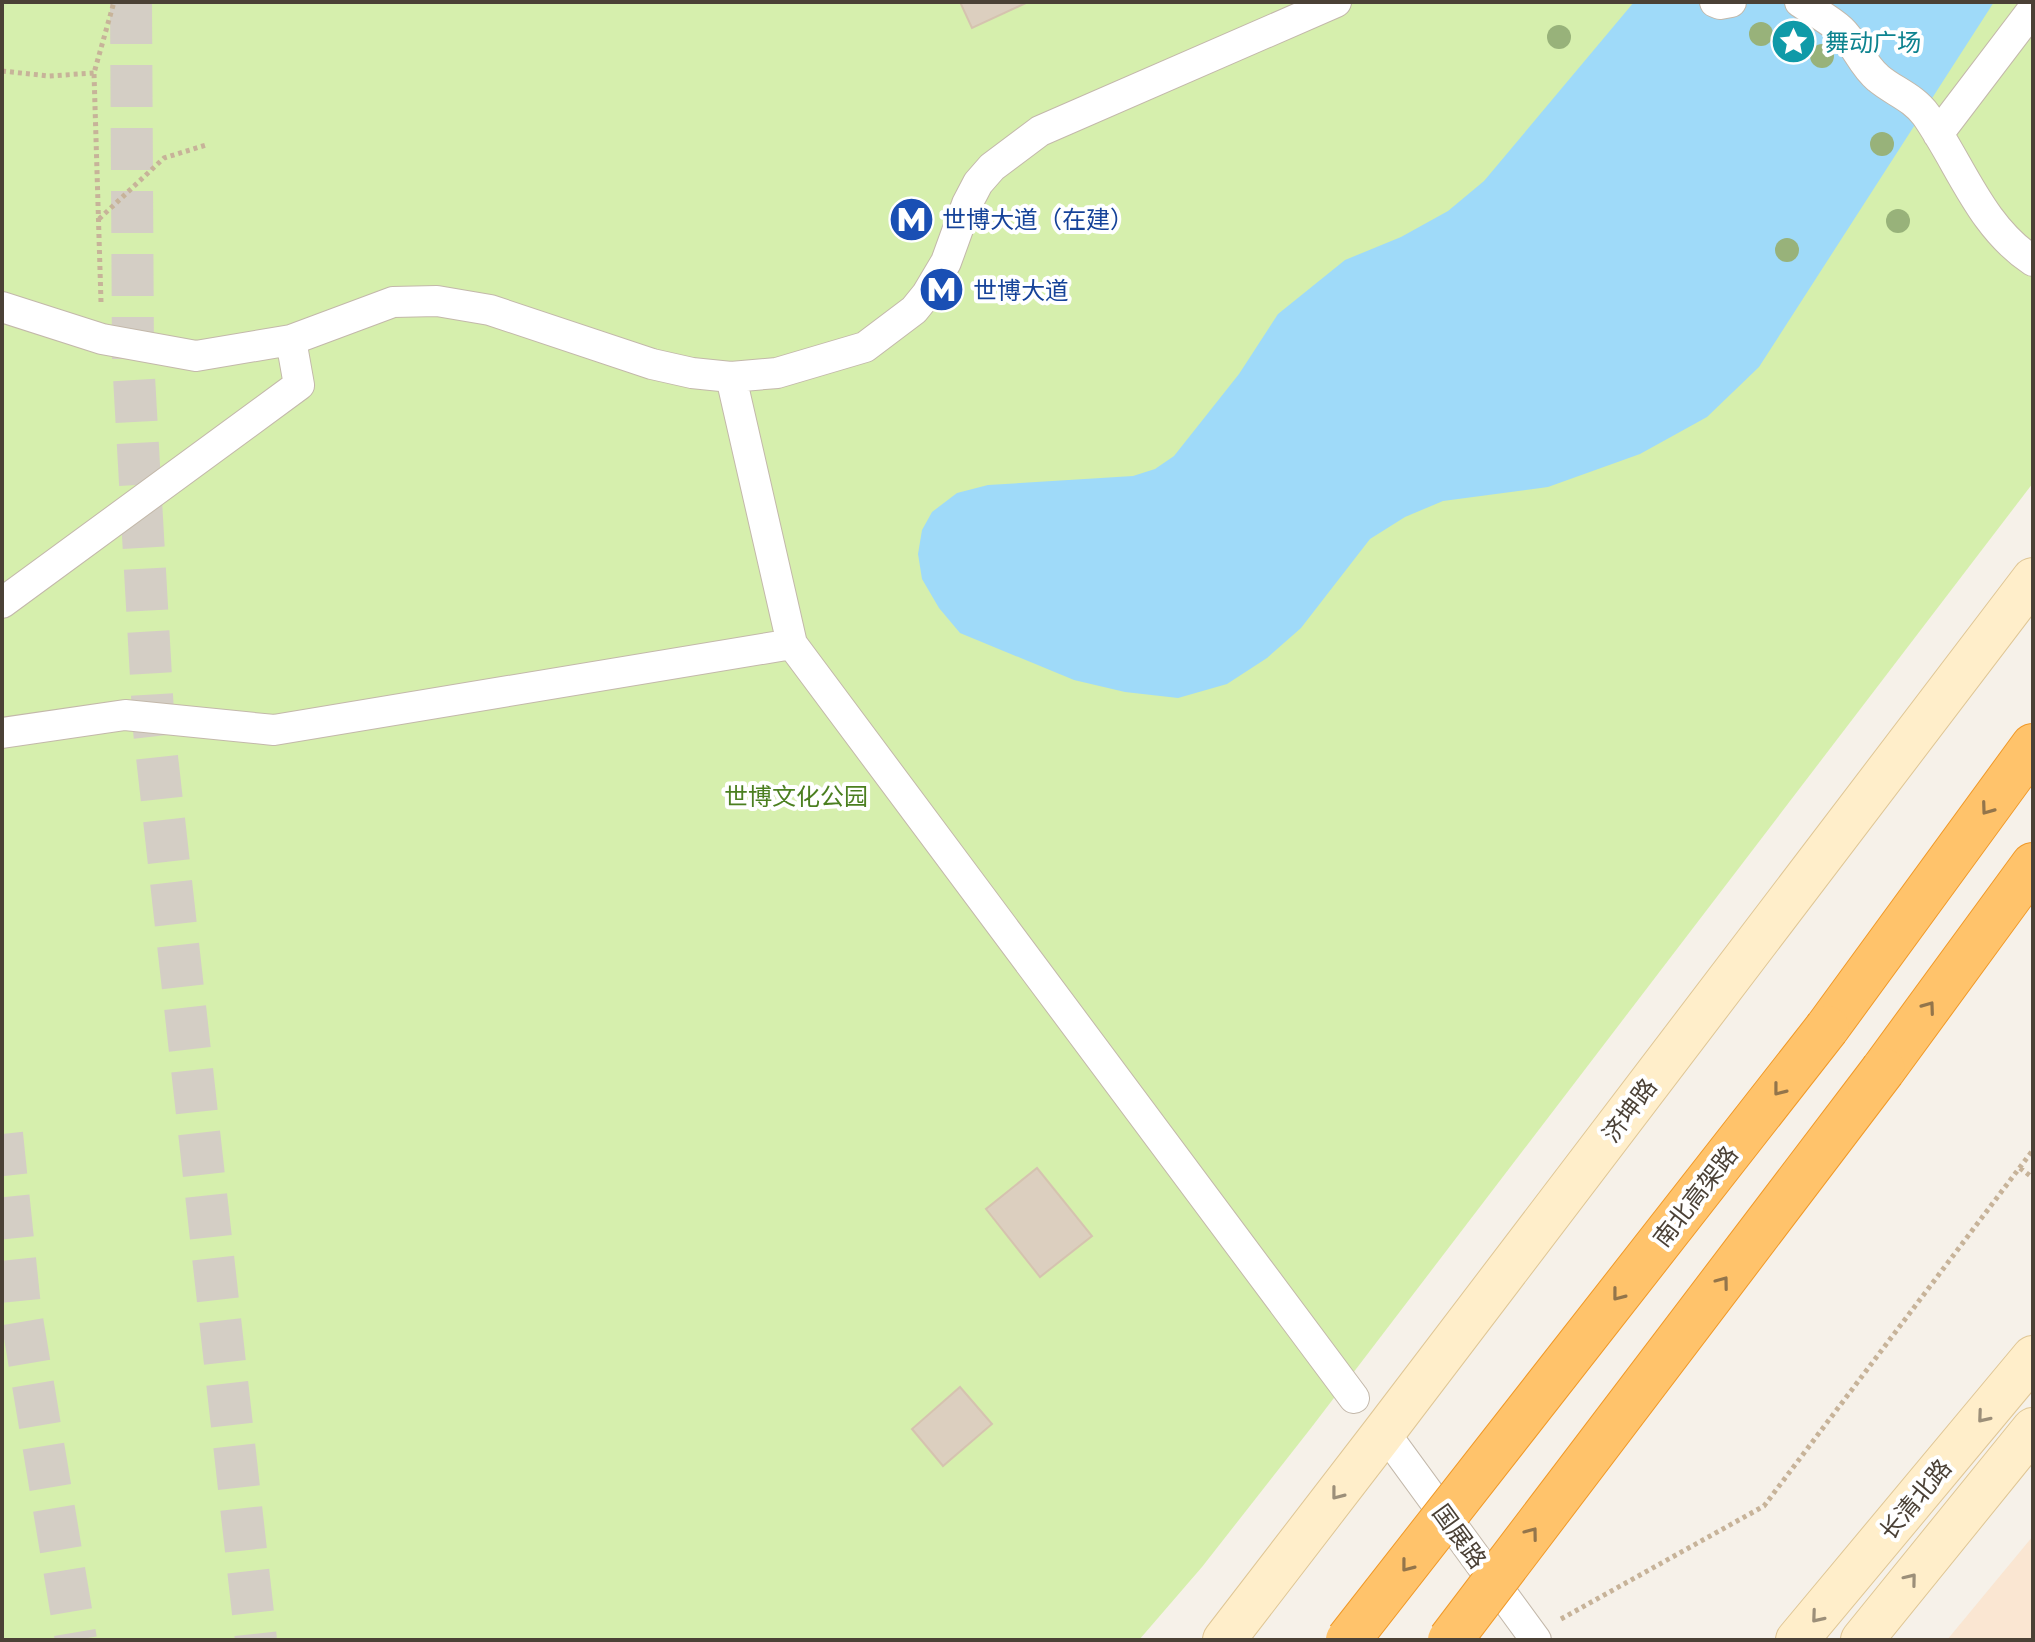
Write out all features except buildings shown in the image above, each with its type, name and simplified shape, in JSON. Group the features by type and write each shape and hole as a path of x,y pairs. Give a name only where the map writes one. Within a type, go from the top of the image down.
{"highway":[{"name":"南北高架路","path":"1348,1640 1817,1041 2033,746"},
{"path":"1450,1640 1883,1070 2033,865"}],"street":[{"path":"2,307 102,339 196,356 291,340 393,302 437,301 490,310 652,364 692,373 731,377 777,373 865,347 914,310 946,262 978,183 992,167 1040,131 1336,2"},
{"path":"1715,2 1731,2"},
{"path":"1800,2 1841,30 1877,77 1903,93 1923,111 1984,214 2007,240 2033,261"},
{"path":"1938,134 2033,9"},
{"path":"2,603 299,385 291,340"},
{"path":"731,377 792,644 1354,1398"},
{"name":"济坤路","path":"1224,1640 2033,579"},
{"path":"2,733 125,715 274,730 792,644"},
{"name":"长清北路","path":"1797,1640 2033,1357"},
{"name":"长清北路","path":"1862,1640 2033,1429"},
{"name":"国展路","path":"1384,1432 1534,1638"}],"path":[{"path":"102,339 94,73 114,2"},
{"path":"2,71 49,76 94,73"},
{"path":"98,220 164,158 206,145"},
{"path":"1534,1638 1764,1506 2033,1150"},
{"path":"2020,1168 2033,1178"}],"shaded area":[{"path":"2033,1536 2033,1640 1947,1640"}],"green space":[{"name":"世博文化公园","path":"2,2 2033,2 2033,483 1311,1428 1202,1567 1139,1640 2,1640"}],"water":[{"path":"1634,2 1994,2 1759,367 1707,417 1640,454 1548,487 1443,501 1405,517 1370,539 1301,628 1267,658 1227,684 1178,698 1125,692 1074,680 960,633 939,608 922,579 918,554 922,530 932,512 957,493 988,485 1133,476 1155,469 1174,456 1239,374 1278,314 1345,260 1401,237 1448,211 1484,181"}],"tunnel":[{"path":"131,2 133,359 154,730 256,1640"},
{"path":"2,1134 20,1307 76,1640"}],"place":[{"name":"舞动广场","path":"1794,42"},
{"name":"世博大道（在建）","path":"911,219"},
{"name":"世博大道","path":"942,290"}]}
